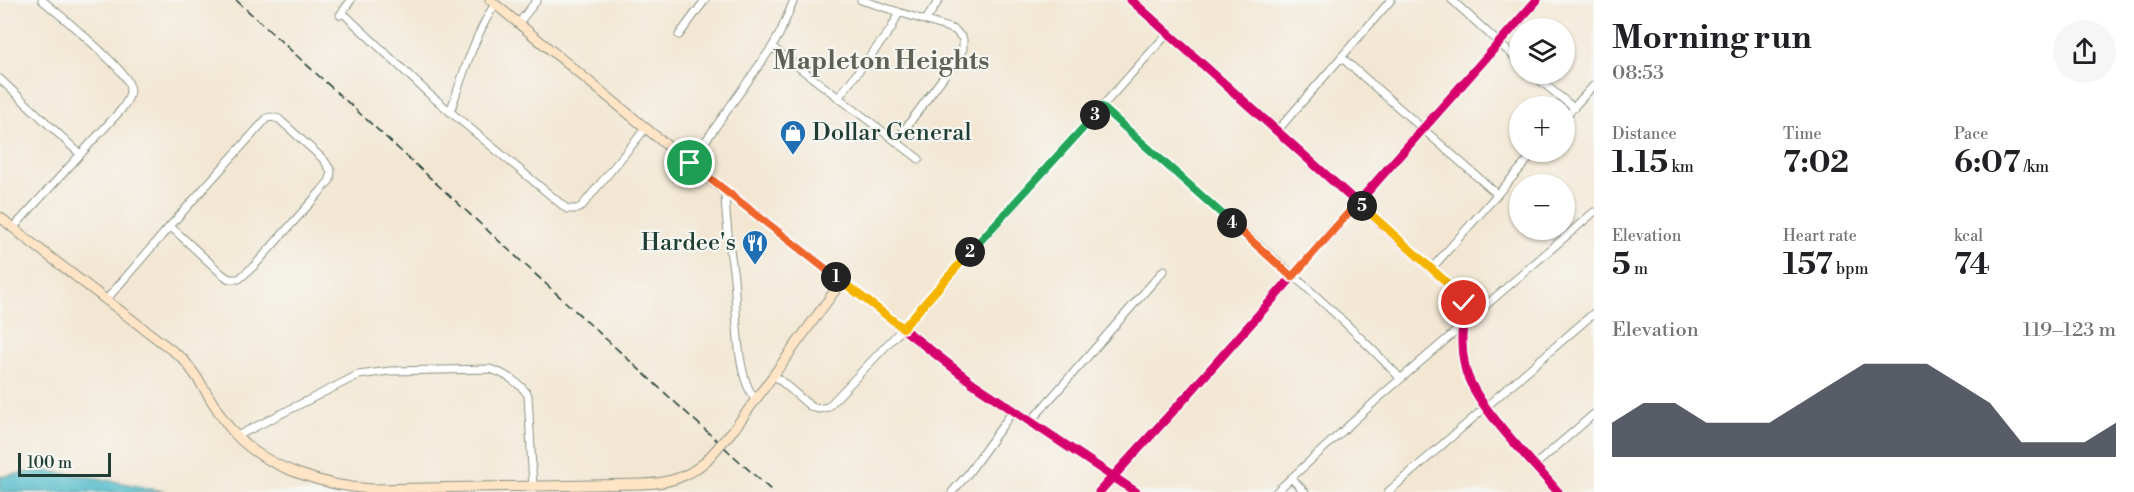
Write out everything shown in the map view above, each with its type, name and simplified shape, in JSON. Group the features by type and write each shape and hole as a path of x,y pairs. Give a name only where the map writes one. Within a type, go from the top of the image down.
{"main road":[{"path":"493,2 690,163 974,384 1136,492"},
{"path":"0,217 182,358 200,380 237,436 256,452 274,462 340,489 533,487 673,481 689,474 706,461 735,428 842,281"}],"street":[{"path":"13,228 126,103 129,87 125,76 115,66 42,0"},
{"path":"351,0 341,14 450,112 564,207 577,209 581,207 646,128"},
{"path":"518,24 537,0"},
{"path":"680,35 705,0"},
{"path":"690,163 772,47 794,0"},
{"path":"861,0 955,30 963,39 963,49 897,141"},
{"path":"926,20 939,0"},
{"path":"1131,0 1452,288 1464,303 1466,312 1463,325 1463,353 1465,368 1472,387 1485,407 1558,492"},
{"path":"1277,131 1391,0"},
{"path":"1452,0 1509,52"},
{"path":"1099,492 1537,0"},
{"path":"450,112 493,2"},
{"path":"838,98 891,29 899,12"},
{"path":"774,375 810,406 818,409 824,409 837,398 903,328 1168,33"},
{"path":"772,47 920,159"},
{"path":"1341,57 1497,194"},
{"path":"0,79 80,154"},
{"path":"1544,84 1559,96"},
{"path":"1575,107 1594,85"},
{"path":"1102,107 1371,348 1401,379"},
{"path":"106,300 170,226 214,176 267,118 275,117 330,167 332,176 330,180 244,277 229,279 170,226"},
{"path":"1432,268 1526,162"},
{"path":"725,190 725,218 734,278 741,358 747,389 756,400"},
{"path":"1276,492 1401,379 1594,212"},
{"path":"1030,422 1164,270"},
{"path":"1388,492 1594,313"},
{"path":"237,436 348,379 369,373 490,369 503,374 525,390 530,400 533,487"},
{"path":"966,492 955,489 1013,411"},
{"path":"1535,465 1594,414"},
{"path":"1291,478 1305,492"}],"water":[{"path":"41,470 98,478 167,492 0,492 0,477"}],"railway":[{"path":"236,0 773,492"}],"cycle path":[{"path":"1131,0 1452,288 1465,307 1462,347 1470,381 1491,414 1558,492"},
{"path":"1099,492 1186,397 1537,0"},
{"path":"725,190 974,384 1136,492"}],"place":[{"name":"Dollar General","path":"793,156"},
{"name":"Hardee's","path":"755,266"}],"district":[{"name":"Mapleton Heights","path":"881,61"}],"route":[{"path":"690,163 903,328 1102,107 1292,277 1358,202 1443,279 1464,303"}]}
